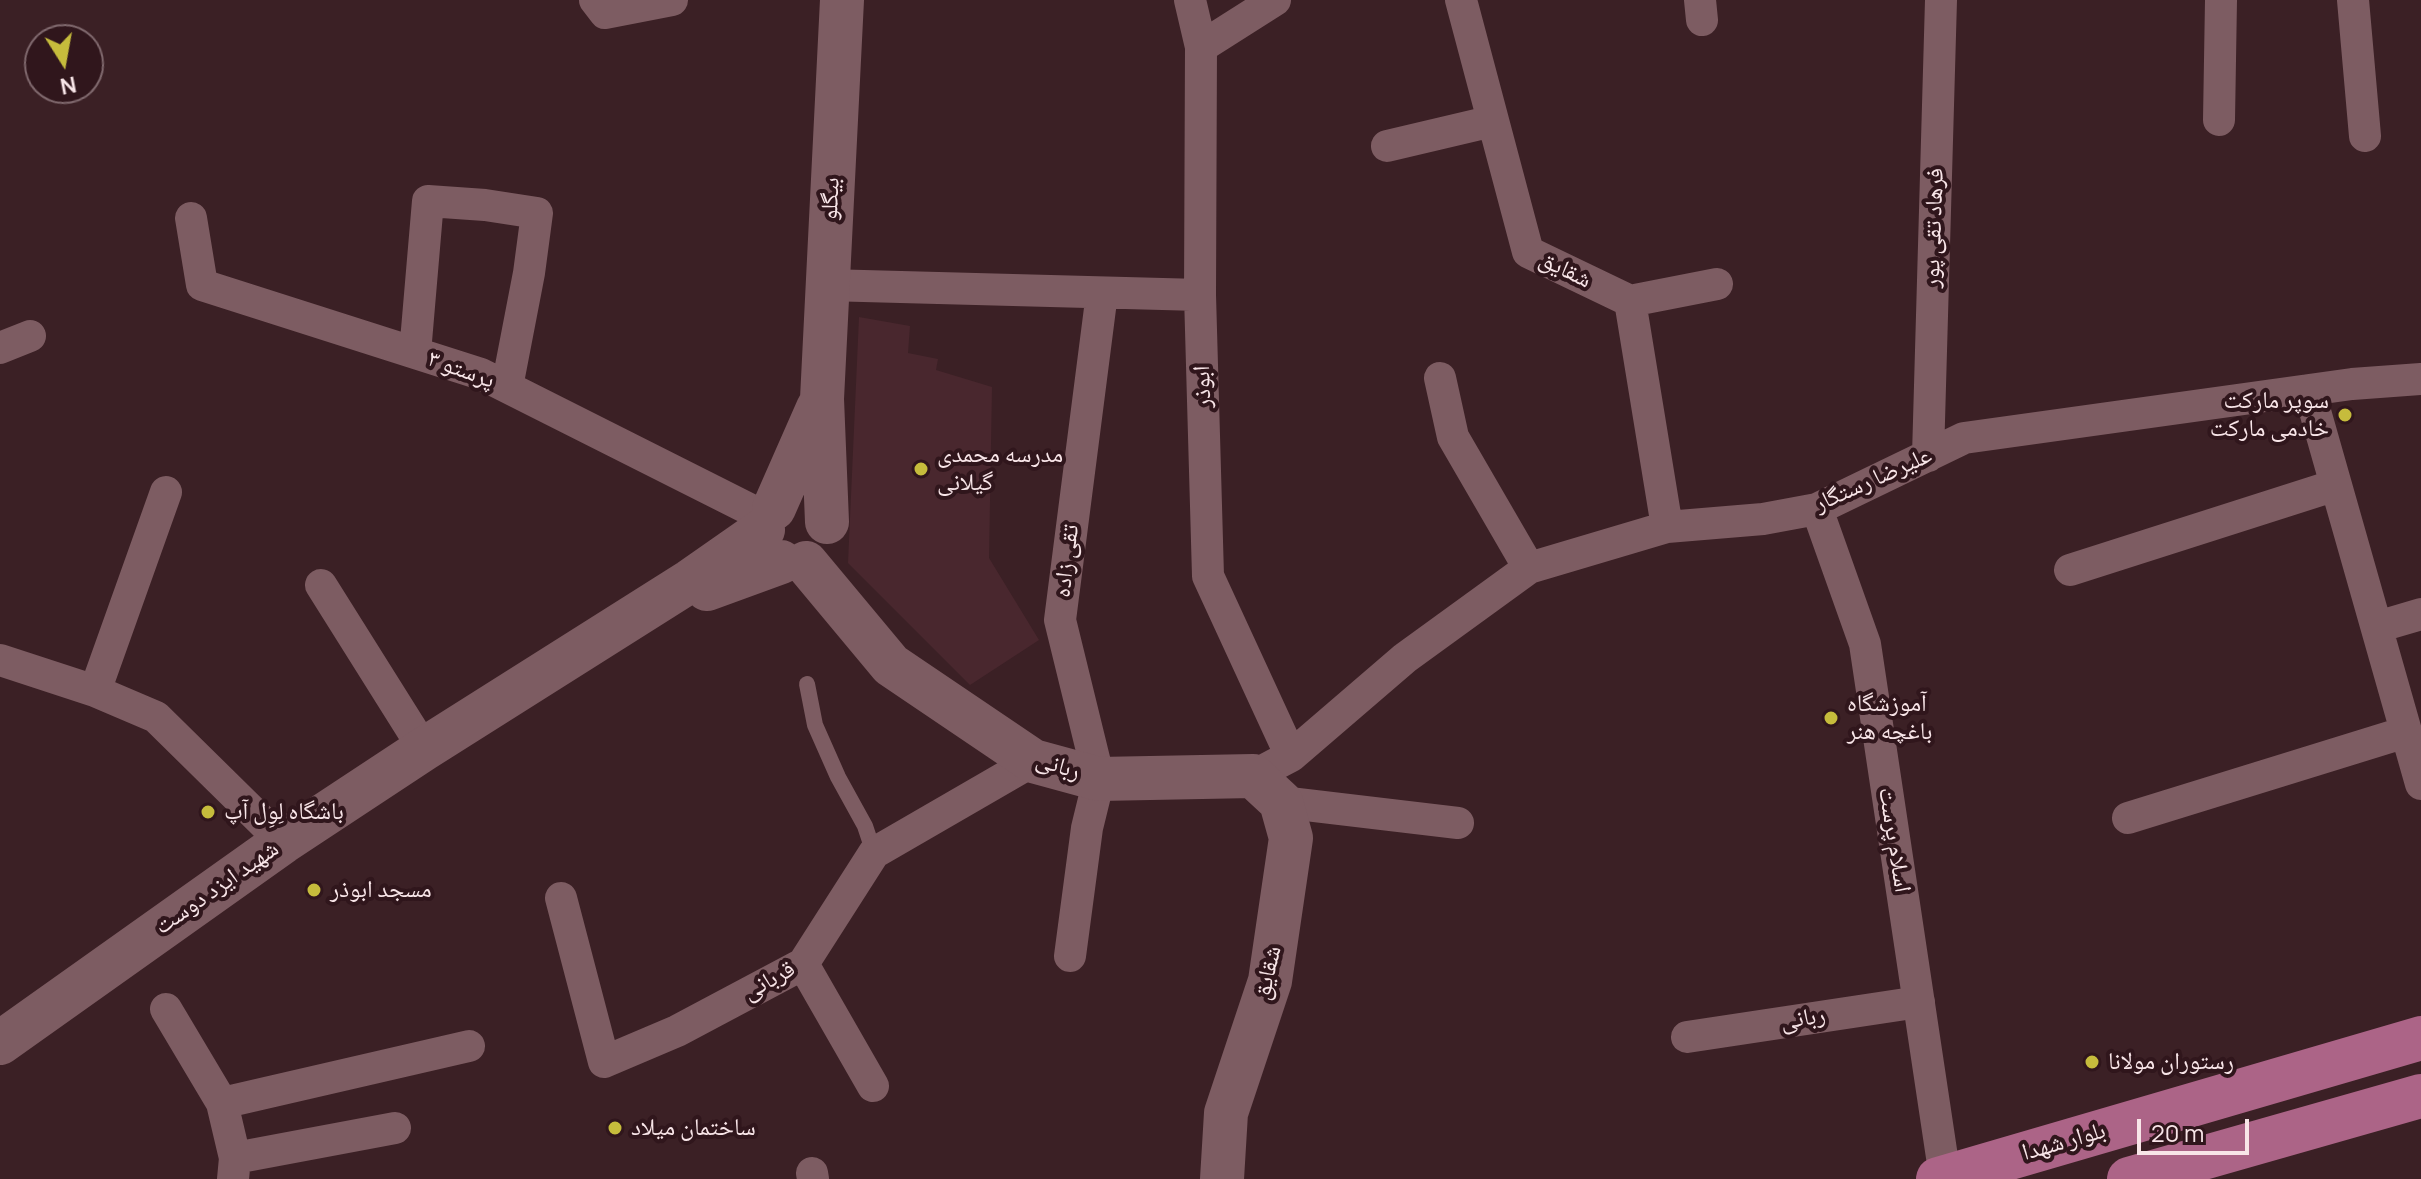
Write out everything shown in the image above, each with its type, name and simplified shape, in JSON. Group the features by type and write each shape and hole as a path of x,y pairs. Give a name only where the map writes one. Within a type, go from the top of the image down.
{"main road":[{"name":"بیگلو","path":"792,534 822,399 842,0"},
{"name":"ربانی","path":"792,534 891,665 1033,761 1099,779 1267,789"},
{"name":"شهید ایزد دوست","path":"0,1043 283,842 424,749 722,560 792,534"},
{"name":"شقایق","path":"1222,1179 1226,1113 1270,981 1291,838 1267,789"},
{"name":"بلوار شهدا","path":"1942,1178 2421,1038"},
{"path":"2129,1179 2421,1096"}],"street":[{"path":"595,0 605,13 672,0"},
{"name":"ابوذر","path":"1190,0 1201,47 1200,295 1208,576 1291,756"},
{"path":"1201,47 1275,0"},
{"name":"شقایق","path":"1461,0 1528,252 1630,301"},
{"name":"فرهاد تقی پور","path":"1928,456 1941,0"},
{"path":"2219,120 2221,0"},
{"path":"2353,0 2365,136"},
{"path":"1387,146 1493,121"},
{"path":"415,353 428,201 537,213 507,387"},
{"name":"پرستو ۳","path":"191,218 202,285 481,374 792,534"},
{"path":"1667,527 1630,301 1717,284"},
{"path":"826,285 1200,295"},
{"name":"تقی زاده","path":"1099,779 1060,620 1102,293"},
{"path":"0,348 30,336"},
{"path":"1440,378 1453,437 1529,568"},
{"name":"علیرضا رستگار","path":"1267,789 1291,756 1405,658 1529,568 1667,527 1763,519 1817,509 1964,438 2309,390 2421,379"},
{"path":"2309,390 2421,784"},
{"path":"2070,570 2336,485"},
{"path":"95,691 166,492"},
{"name":"اسلام پرست","path":"1817,509 1865,644 1942,1178"},
{"path":"321,585 424,749"},
{"path":"2377,627 2421,614"},
{"path":"0,660 95,691 156,717 283,842"},
{"path":"2128,818 2406,732"},
{"name":"قربانی","path":"561,898 604,1062 677,1031 803,964 874,853 1033,761"},
{"path":"1070,956 1087,828 1099,779"},
{"path":"1267,789 1458,823"},
{"path":"803,964 873,1086"},
{"name":"ربانی","path":"1687,1037 1919,1002"},
{"path":"166,1009 222,1103 234,1168 395,1128"},
{"path":"222,1103 469,1046"}],"lane":[{"path":"807,684 815,725 838,777 865,826 874,853"}],"shaded area":[{"name":"مدرسه محمدی گیلانی","path":"859,317 910,326 908,353 938,359 936,370 992,387 989,558 1039,640 970,685 848,563"}],"place":[{"name":"سوپر مارکت خادمی مارکت","path":"2345,415"},
{"name":"مدرسه محمدی گیلانی","path":"921,469"},
{"name":"آموزشگاه باغچه هنر","path":"1831,718"},
{"name":"باشگاه لِوِل آپ","path":"208,812"},
{"name":"مسجد ابوذر","path":"314,890"},
{"name":"رستوران مولانا","path":"2092,1062"},
{"name":"ساختمان میلاد","path":"615,1128"}]}
